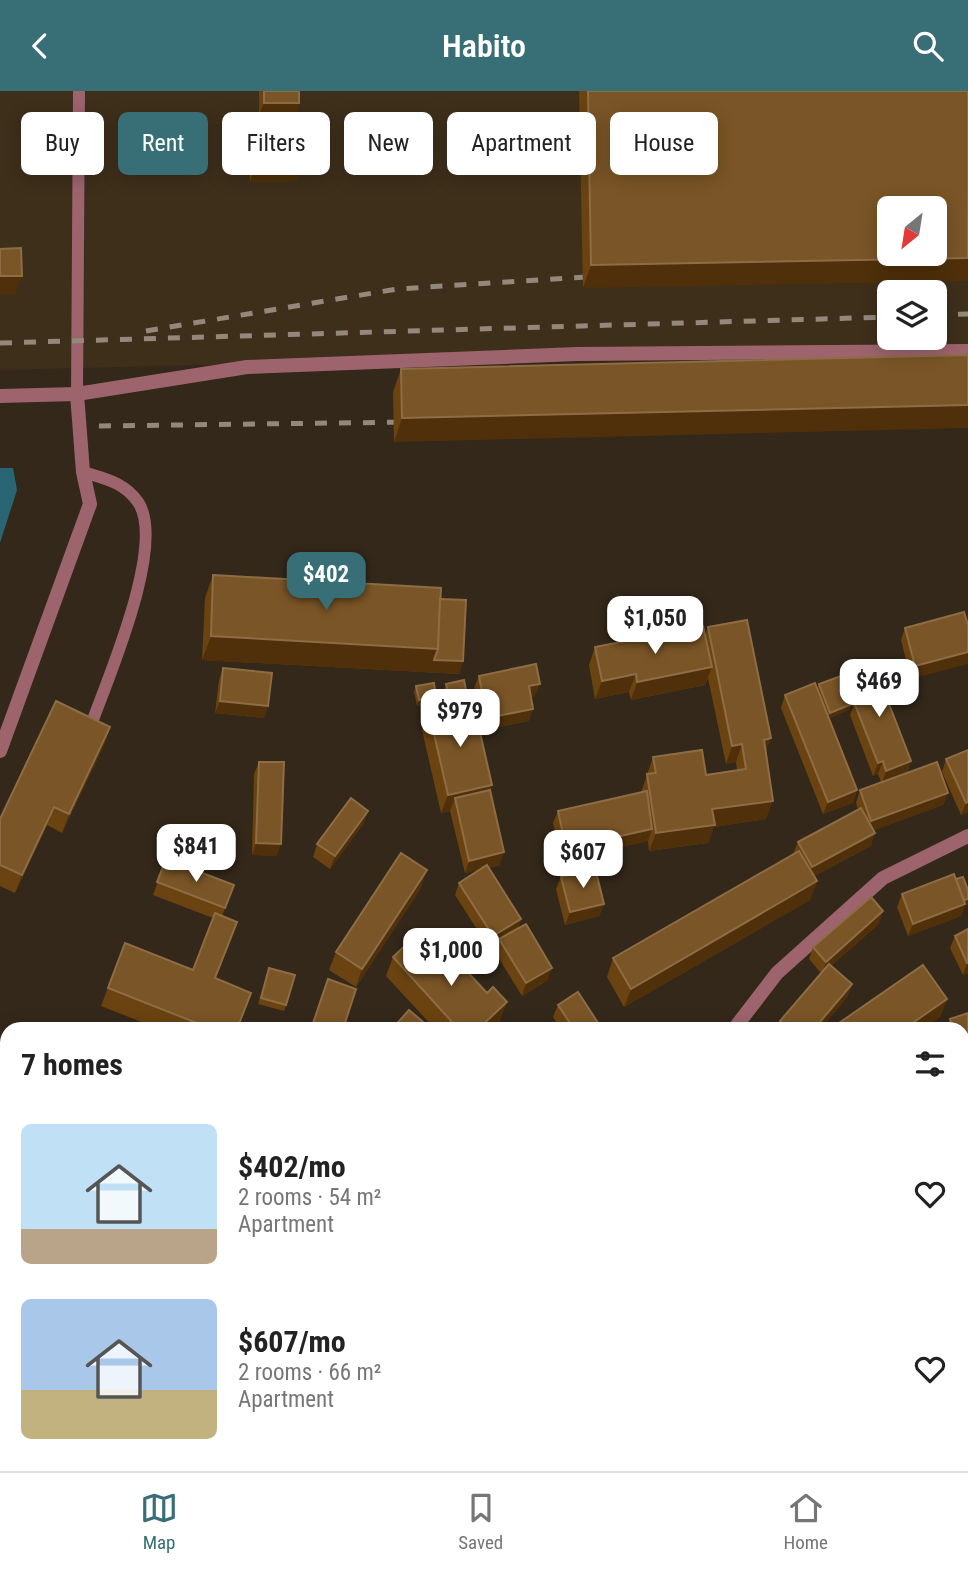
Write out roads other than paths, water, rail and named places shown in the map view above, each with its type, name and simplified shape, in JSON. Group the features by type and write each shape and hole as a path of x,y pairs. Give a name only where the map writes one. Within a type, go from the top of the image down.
{"street":[{"path":"0,396 77,394 247,367 577,354 968,351"},
{"path":"0,751 90,504 83,472 77,394"},
{"path":"739,1022 777,973 883,877 968,836"}],"lane":[{"path":"77,394 79,91"},
{"path":"83,472 121,483 139,503 146,524 140,577 130,618 94,717"}],"water":[{"path":"0,468 13,468 17,490 0,543"}],"railway":[{"path":"146,331 397,289 601,276"},
{"path":"947,315 968,314"},
{"path":"0,343 877,317"},
{"path":"99,426 412,422"}]}
